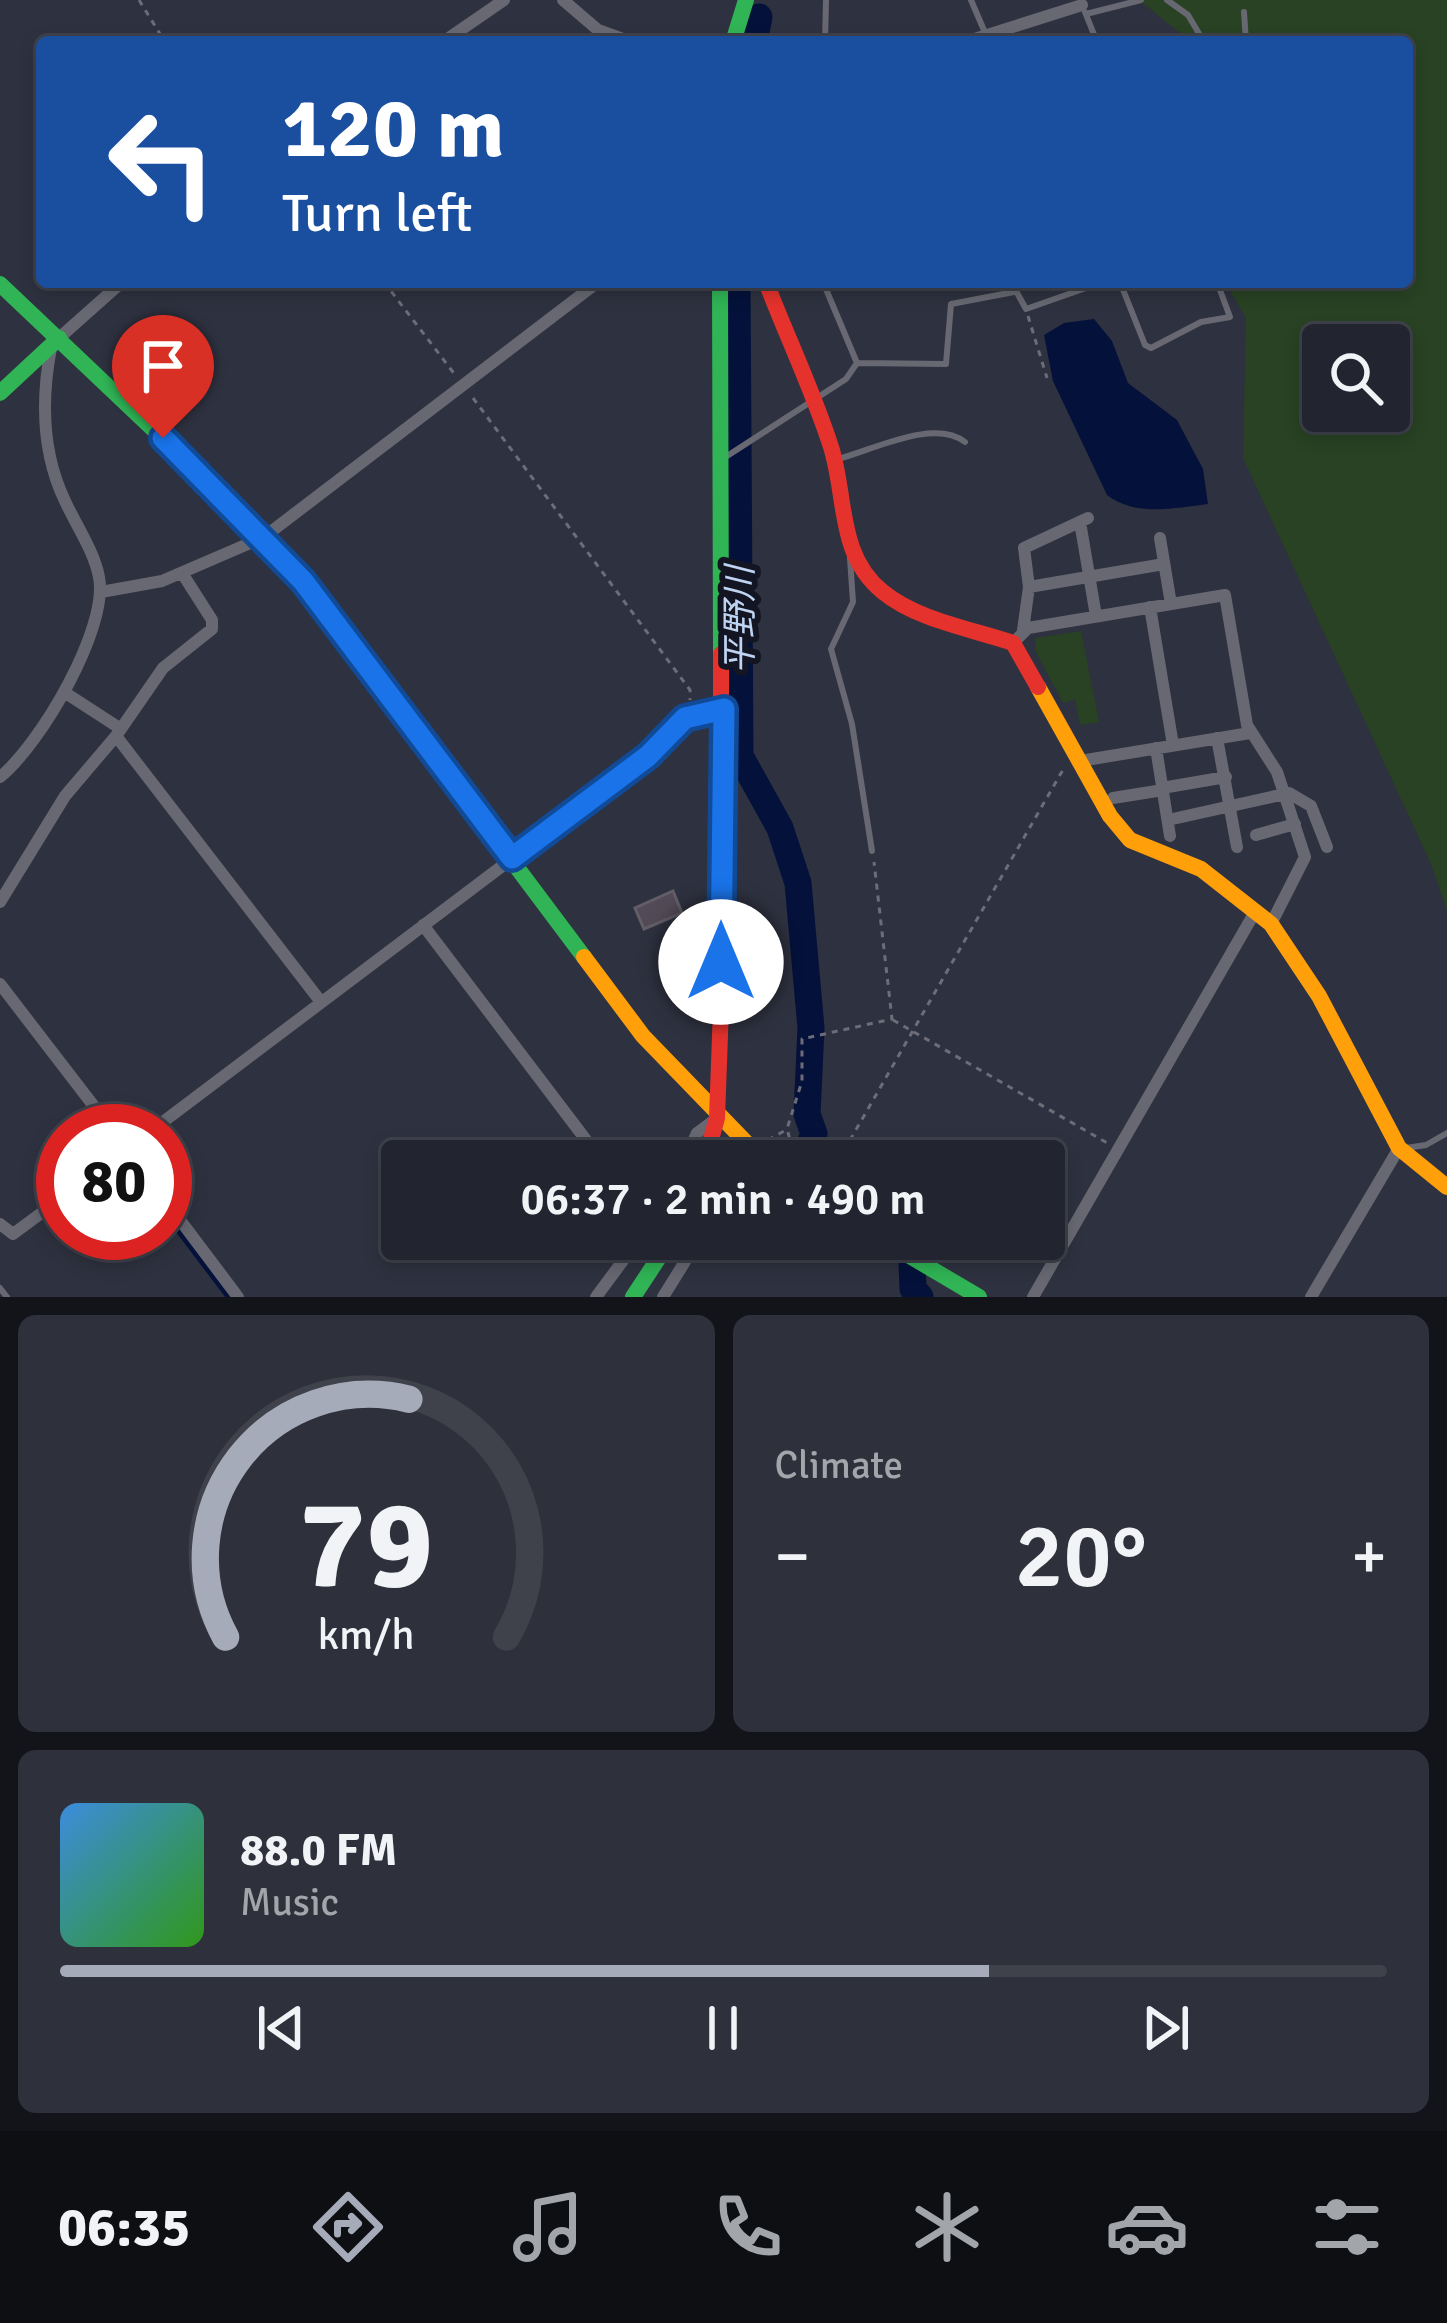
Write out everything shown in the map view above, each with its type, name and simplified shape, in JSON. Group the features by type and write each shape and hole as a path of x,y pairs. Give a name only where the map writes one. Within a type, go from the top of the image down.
{"main road":[{"path":"735,36 746,0"},
{"path":"0,284 55,344 264,537 333,618 643,1036 739,1140"},
{"path":"711,1140 717,1118 724,709 726,457 720,288"},
{"path":"768,288 836,460 850,550 885,594 931,617 1018,636 1110,816 1130,840 1202,869 1271,924 1319,996 1400,1148 1447,1187"},
{"path":"0,393 55,344"},
{"path":"633,1297 657,1260"},
{"path":"917,1260 980,1297"}],"street":[{"path":"452,36 504,0"},
{"path":"563,0 605,36"},
{"path":"996,36 1083,6"},
{"path":"0,777 38,741 64,692 100,592 95,565 60,490 44,398 55,344 116,288"},
{"path":"100,592 182,572 264,537 590,288"},
{"path":"1096,616 1084,520 1024,548 1029,587 1018,636 1096,616 1225,595 1250,733 1272,761 1305,862 1271,924"},
{"path":"1160,538 1171,604"},
{"path":"1029,587 1164,565"},
{"path":"0,902 64,796 177,653 212,629 212,620 182,572"},
{"path":"1150,607 1173,745"},
{"path":"64,692 119,732 321,1002"},
{"path":"187,1104 648,756 685,718 724,709"},
{"path":"1077,756 1250,733"},
{"path":"1217,738 1237,847"},
{"path":"1156,748 1170,836"},
{"path":"1113,798 1226,777"},
{"path":"1168,820 1232,809 1285,792 1311,806 1327,847"},
{"path":"1256,835 1294,824"},
{"path":"1033,1297 1255,912"},
{"path":"423,925 586,1140"},
{"path":"0,984 91,1104"},
{"path":"694,1140 717,1118"},
{"path":"1311,1297 1400,1148"},
{"path":"0,1224 16,1233 36,1218"},
{"path":"192,1236 238,1297"},
{"path":"596,1297 623,1260"},
{"path":"663,1297 686,1260"}],"lane":[{"path":"825,36 826,0"},
{"path":"971,0 986,36"},
{"path":"1095,36 1083,6 1141,0"},
{"path":"1167,0 1188,15 1200,36"},
{"path":"1244,13 1246,36"},
{"path":"826,288 857,363"},
{"path":"1013,288 1026,309 1086,288"},
{"path":"1122,288 1145,345 1151,347 1201,322 1230,317 1219,288"},
{"path":"857,363 946,364 952,304 1014,292"},
{"path":"726,457 846,379 857,363"},
{"path":"836,460 931,432 955,434 965,442"},
{"path":"850,550 853,602 831,650 852,724 872,851"},
{"path":"1400,1148 1426,1145 1447,1133"},
{"path":"0,1288 7,1297"}],"path":[{"path":"139,0 161,36"},
{"path":"390,288 690,690 685,718"},
{"path":"1026,309 1047,378"},
{"path":"850,1140 1077,756"},
{"path":"872,851 892,1019"},
{"path":"790,1140 787,1130 802,1082 805,1038 892,1019 1118,1149"},
{"path":"758,1140 787,1130"}],"green space":[{"path":"1139,0 1447,0 1447,911 1432,866 1243,458 1246,318 1228,288 1413,288 1413,36 1184,36"},
{"path":"1081,631 1099,722 1080,725 1075,699 1063,703 1036,652 1035,638"}],"water":[{"path":"1094,319 1112,341 1128,383 1177,420 1203,469 1208,504 1143,509 1107,495 1053,381 1044,335 1064,323"}],"building":[{"path":"673,891 682,913 644,929 635,908"}],"waterway":[{"name":"平野川","path":"755,36 759,17"},
{"name":"平野川","path":"737,288 740,756 780,828 798,883 811,1028 807,1114 811,1140"},
{"path":"192,1250 228,1297"},
{"name":"平野川","path":"912,1260 913,1289 920,1297"}],"traffic: fast":[{"path":"735,36 746,0"},
{"path":"0,284 232,504 303,582 584,957"},
{"path":"720,288 721,654"},
{"path":"0,393 59,338"},
{"path":"633,1297 657,1260"},
{"path":"916,1260 979,1297"}],"traffic: slow":[{"path":"1038,687 1110,816 1130,840 1201,869 1271,924 1319,996 1399,1148 1447,1187"},
{"path":"584,957 643,1036 744,1140"}],"traffic: jam":[{"path":"768,288 824,426 851,543 868,577 912,610 1013,643 1038,687"},
{"path":"711,1140 717,1118 721,1008 721,654"}],"route":[{"path":"163,438 303,581 512,858 648,756 685,718 724,709 721,962"}]}
